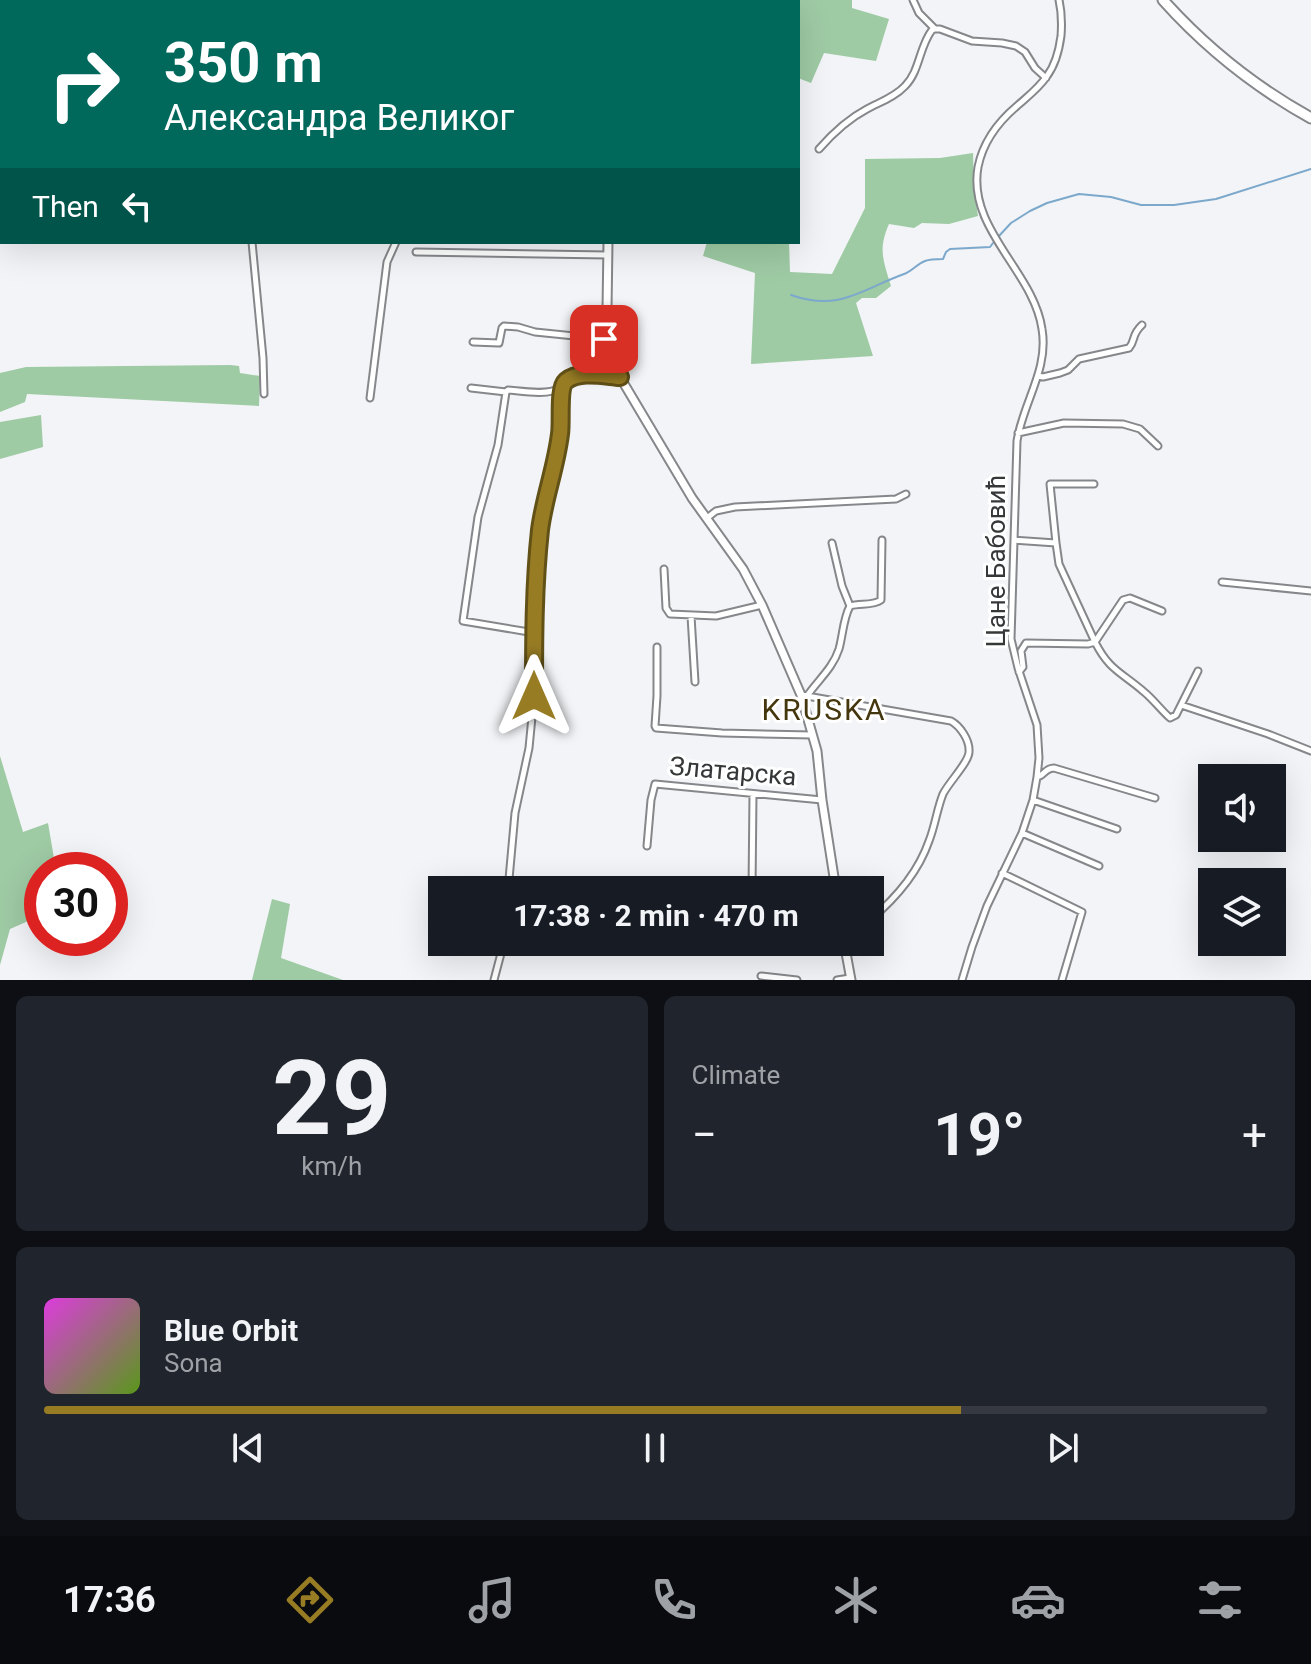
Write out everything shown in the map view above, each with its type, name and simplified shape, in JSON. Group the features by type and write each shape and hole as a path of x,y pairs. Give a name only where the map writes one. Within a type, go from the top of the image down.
{"main road":[{"path":"1163,0 1232,66 1276,98 1311,118"}],"street":[{"path":"913,0 922,17 935,29 972,41 1016,46 1025,52 1046,78 1060,49 1063,23 1059,0"},
{"path":"819,149 847,121 907,85 930,32 935,29"},
{"name":"Цане Бабовић","path":"962,980 1002,873 1022,833 1033,800 1039,758 1037,725 1011,639 1018,433 1043,356 1042,324 1029,293 995,237 980,201 977,172 983,149 999,124 1046,78"},
{"path":"252,244 264,394"},
{"path":"370,398 387,262 395,244"},
{"path":"608,244 604,339 607,351 692,498 743,569 804,696 817,751 834,876"},
{"path":"416,252 608,255"},
{"path":"1038,376 1068,370 1079,359 1129,348 1135,332 1142,325"},
{"path":"473,342 499,343 504,326 604,339"},
{"path":"509,876 515,813 534,696 540,528 560,437 561,388 566,380 576,376 620,377"},
{"path":"471,388 540,393 561,388"},
{"path":"506,392 498,445 478,517 463,621 535,633"},
{"path":"1018,433 1064,423 1123,424 1140,429 1158,446"},
{"path":"1094,484 1050,484 1059,564 1101,654 1112,667 1143,690 1168,717 1175,716 1198,671"},
{"path":"707,518 716,511 735,507 896,499 906,494"},
{"path":"804,696 833,664 850,606 881,600 882,540"},
{"path":"1014,540 1056,543"},
{"path":"832,543 850,606"},
{"path":"664,569 667,612 716,616 762,605"},
{"path":"1222,582 1311,591"},
{"path":"1019,672 1023,667 1021,651 1026,643 1095,642 1125,599 1130,598 1162,611"},
{"path":"691,616 695,682"},
{"path":"657,647 656,728 734,734 813,735"},
{"path":"804,696 951,721 959,726 969,747 967,760 945,789 928,844 910,877 884,909"},
{"path":"1181,705 1311,751"},
{"path":"1037,777 1054,768 1155,798"},
{"name":"Златарска","path":"647,846 655,784 822,800"},
{"path":"752,876 753,794"},
{"path":"1033,800 1117,829"},
{"path":"1022,833 1099,866"},
{"path":"1002,873 1082,912 1062,980"},
{"path":"494,980 500,956"},
{"path":"837,980 850,979 846,956"},
{"path":"761,976 797,980"}],"green space":[{"path":"800,0 852,0 852,8 889,19 876,61 824,53 811,83 800,79"},
{"path":"973,153 978,216 949,224 922,223 914,228 889,224 883,255 891,286 876,298 862,298 856,303 873,356 751,364 755,273 703,256 706,244 789,244 790,272 832,274 865,208 865,159 940,158"},
{"path":"239,366 240,373 260,376 259,406 27,394 25,402 0,412 0,373 26,367"},
{"path":"41,415 43,447 0,459 0,422"},
{"path":"0,756 23,832 48,823 53,852 24,852 24,923 10,929 0,965"},
{"path":"272,899 290,904 281,958 343,980 252,980"}],"waterway":[{"path":"999,236 1011,223 1030,211 1079,194 1111,197 1141,205 1174,205 1216,199 1311,169"},
{"path":"791,295 823,301 849,297 907,273 925,261 943,259 950,249 990,247 993,243"}],"district":[{"name":"KRUSKA","path":"824,709"}],"route":[{"path":"534,696 540,528 560,437 561,388 566,380 576,376 620,377 604,339"}]}
